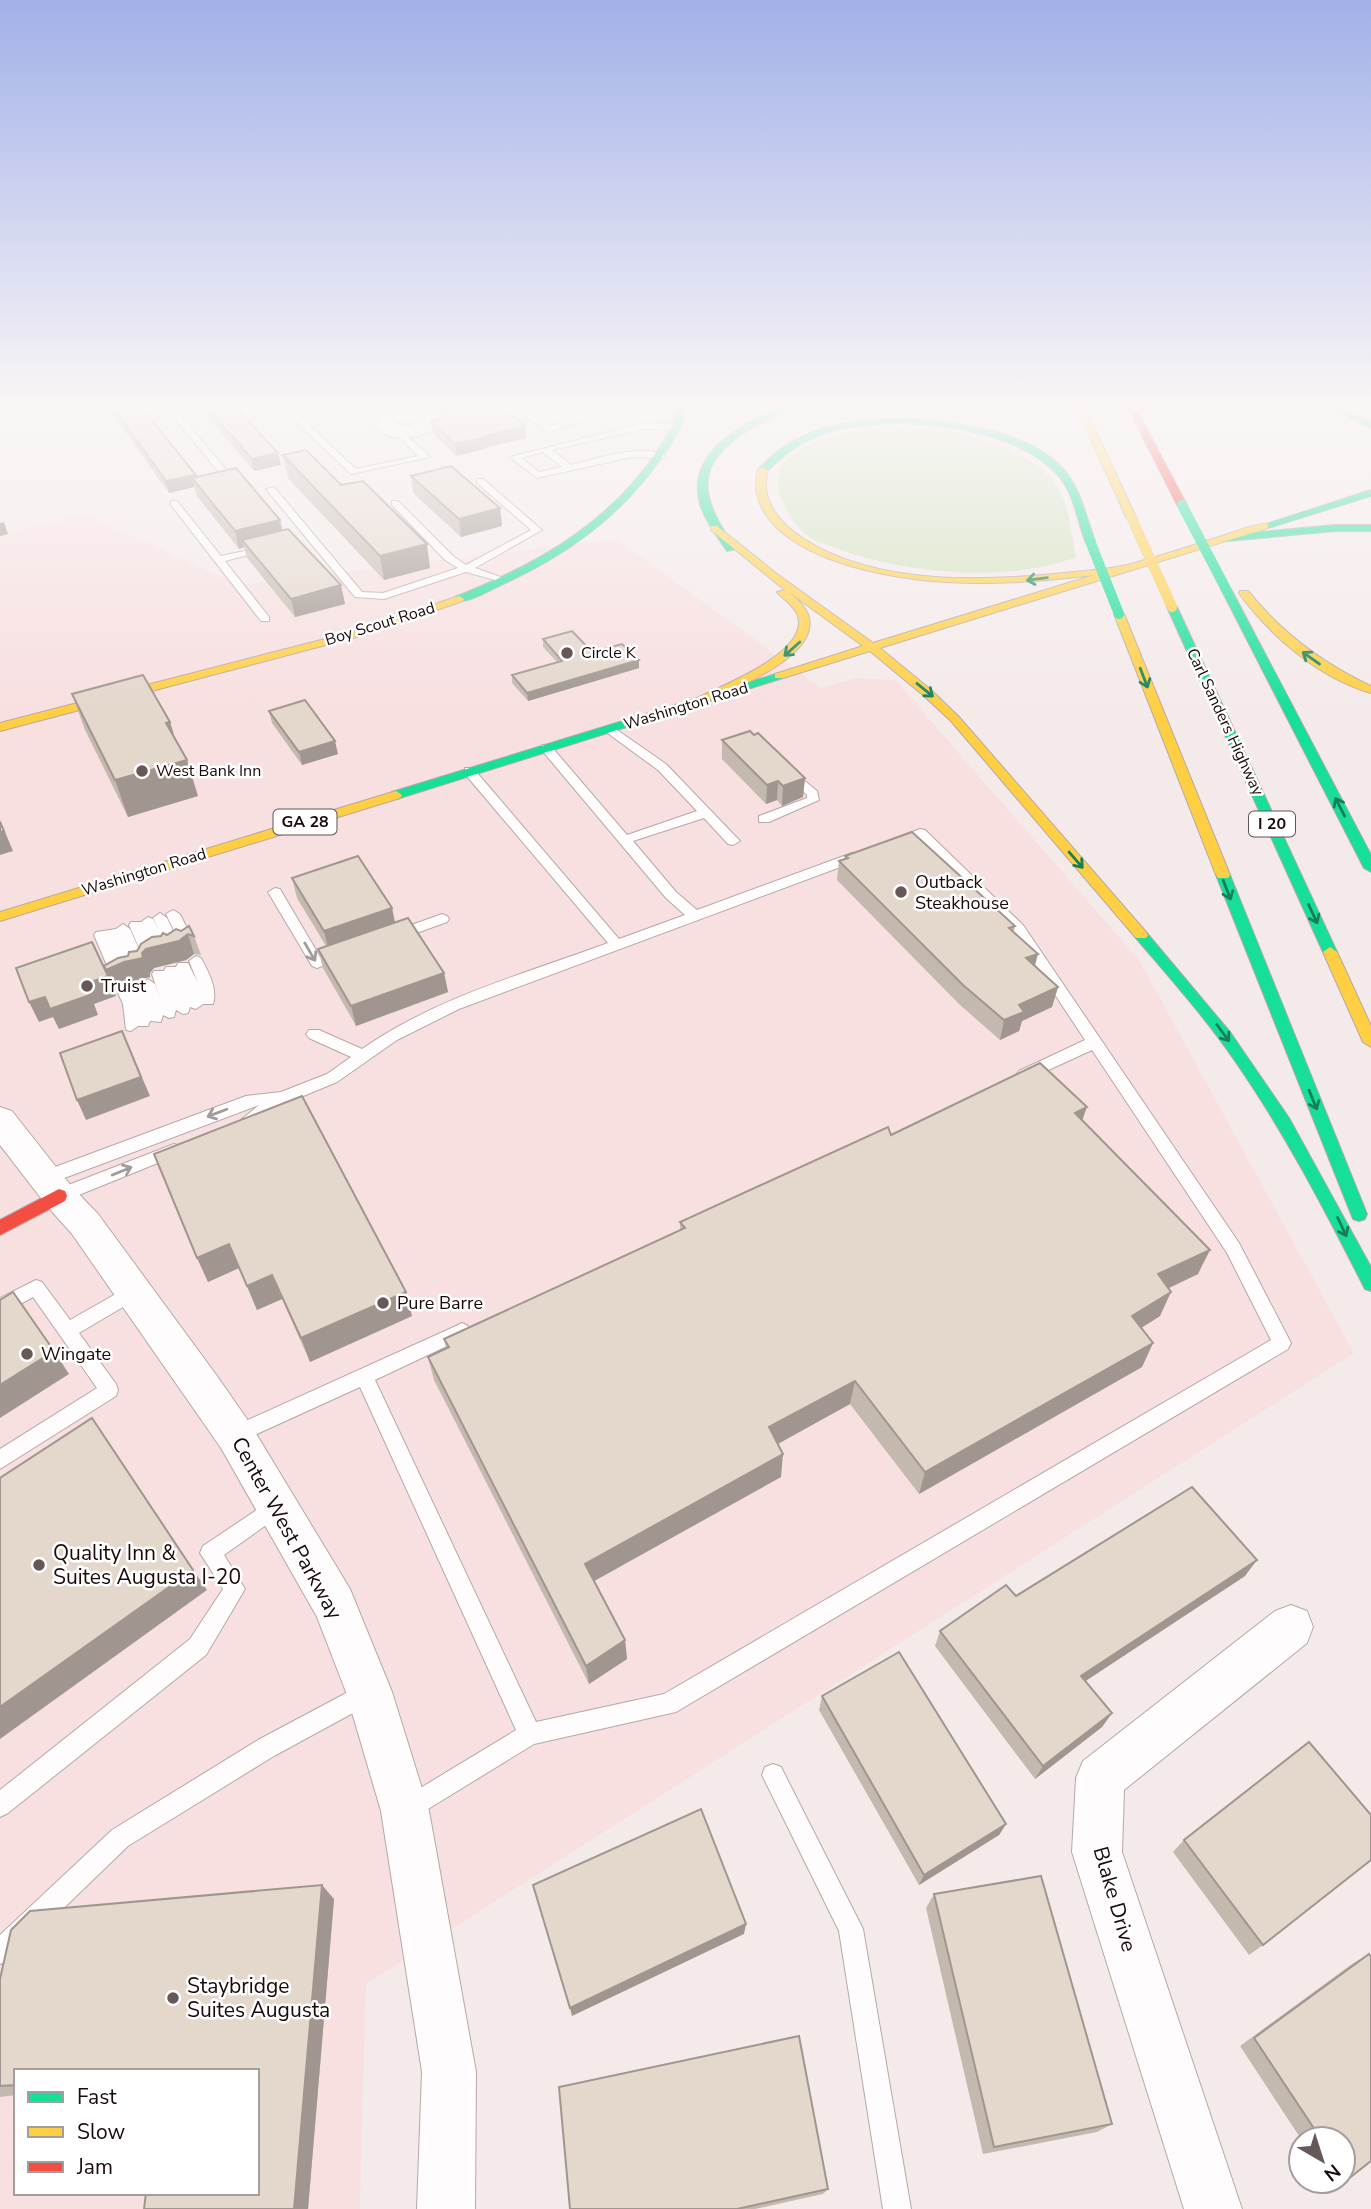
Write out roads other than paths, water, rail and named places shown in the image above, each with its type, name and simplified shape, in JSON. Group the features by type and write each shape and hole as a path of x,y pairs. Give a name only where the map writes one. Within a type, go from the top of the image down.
{"main road":[{"name":"Boy Scout Road","path":"0,727 362,631 453,602 502,581 561,549 603,521 619,505"},
{"path":"699,701 789,654 806,631 804,614 797,605 743,564 714,528 706,505"},
{"path":"766,505 775,521 788,534 825,554 877,572 925,582 988,584 1129,568"},
{"path":"1076,505 1366,1231"},
{"name":"Carl Sanders Highway","path":"1126,505 1371,1042"},
{"path":"1182,505 1232,587 1371,868"},
{"name":"Washington Road","path":"0,917 1333,505"},
{"path":"1228,538 1335,527 1371,528"},
{"path":"714,528 749,560 926,689 955,719 1207,1012 1250,1071 1300,1152 1334,1210 1371,1284"},
{"path":"1232,587 1289,642 1325,668 1371,690"},
{"path":"0,1227 52,1187"}],"street":[{"name":"Center West Parkway","path":"0,1120 52,1187 85,1224 235,1435 334,1604 369,1692 405,1811 449,2072 446,2209"},
{"name":"Blake Drive","path":"1213,2209 1097,1852 1100,1778 1291,1627"}],"lane":[{"path":"176,505 265,619"},
{"path":"284,505 359,595 384,596 466,569 537,530 508,505"},
{"path":"397,505 449,558 466,569 502,581"},
{"path":"297,540 310,537"},
{"path":"218,560 271,547"},
{"path":"610,729 662,767 733,841"},
{"path":"546,748 670,895 695,916"},
{"path":"764,819 813,800 813,794 781,764"},
{"path":"469,771 617,945"},
{"path":"624,840 705,813"},
{"path":"236,1125 261,1114 283,1098 332,1077 361,1055 454,1005 920,833 1018,928 1233,1248 1282,1343 668,1704 530,1734 405,1811"},
{"path":"275,892 317,963 354,950"},
{"path":"380,941 443,919"},
{"path":"136,925 151,958"},
{"path":"136,925 151,958"},
{"path":"136,925 151,958"},
{"path":"136,925 151,958"},
{"path":"160,977 130,1004 169,1013"},
{"path":"160,977 153,996 169,1013"},
{"path":"160,977 182,990 169,1013"},
{"path":"160,977 206,984 169,1013"},
{"path":"314,1034 361,1055"},
{"path":"1005,1083 1095,1042"},
{"path":"52,1187 252,1100 283,1098"},
{"path":"52,1187 186,1145"},
{"path":"0,1307 36,1287 109,1390 0,1460"},
{"path":"67,1331 134,1292"},
{"path":"235,1435 474,1326"},
{"path":"364,1376 530,1734"},
{"path":"0,1805 198,1647 236,1589 210,1553 276,1506"},
{"path":"0,1952 120,1838 266,1748 369,1692"},
{"path":"773,1775 851,1929 897,2209"}],"place":[{"name":"Circle K","path":"567,653"},
{"name":"West Bank Inn","path":"142,771"},
{"name":"Outback Steakhouse","path":"901,892"},
{"name":"Truist","path":"87,986"},
{"name":"Pure Barre","path":"383,1303"},
{"name":"Wingate","path":"27,1354"},
{"name":"Quality Inn & Suites Augusta I-20","path":"39,1565"},
{"name":"Staybridge Suites Augusta","path":"173,1998"}]}
